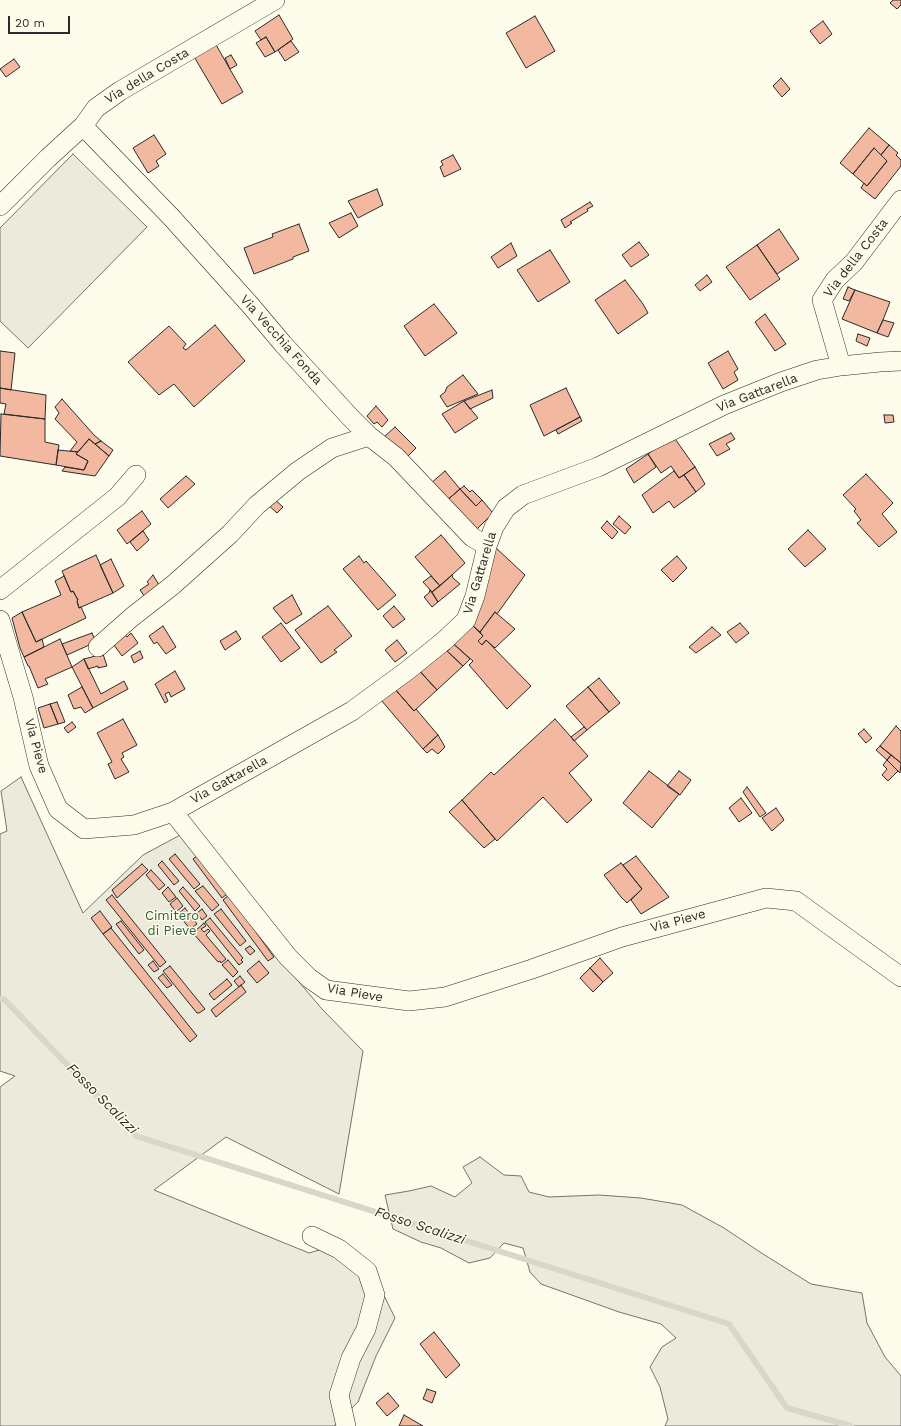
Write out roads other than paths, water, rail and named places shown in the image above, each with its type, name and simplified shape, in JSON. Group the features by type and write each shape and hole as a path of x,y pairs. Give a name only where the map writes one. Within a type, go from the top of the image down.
{"street":[{"name":"Via della Costa","path":"0,206 48,158 83,126 96,108 120,91 275,0"},
{"name":"Via Vecchia Fonda","path":"83,126 172,218 283,344 369,436 396,457 472,537 487,546"},
{"name":"Via della Costa","path":"841,366 822,300 835,280 854,262 901,200"},
{"name":"Via Gattarella","path":"173,812 352,711 408,670 445,640 466,620 475,596 487,546 494,527 506,508 523,495 598,467 724,405 781,382 816,370 841,366 901,361"},
{"path":"98,647 132,617 173,585 230,534 256,505 298,471 332,448 369,436"},
{"path":"0,590 117,497 136,475"},
{"name":"Via Pieve","path":"0,620 22,697 39,766 58,809 84,829 134,825 173,812 288,957 309,978 326,990 409,1001 445,997 532,969 622,937 766,898 796,901 901,977"},
{"path":"312,1236 339,1249 367,1272 375,1295 366,1329 351,1358 339,1396 346,1426"}],"waterway":[{"name":"Fosso Scalizzi","path":"0,999 4,999 136,1136 729,1324 787,1408 851,1426"}],"park label":[{"name":"Cimitero di Pieve","path":"172,924"}]}
